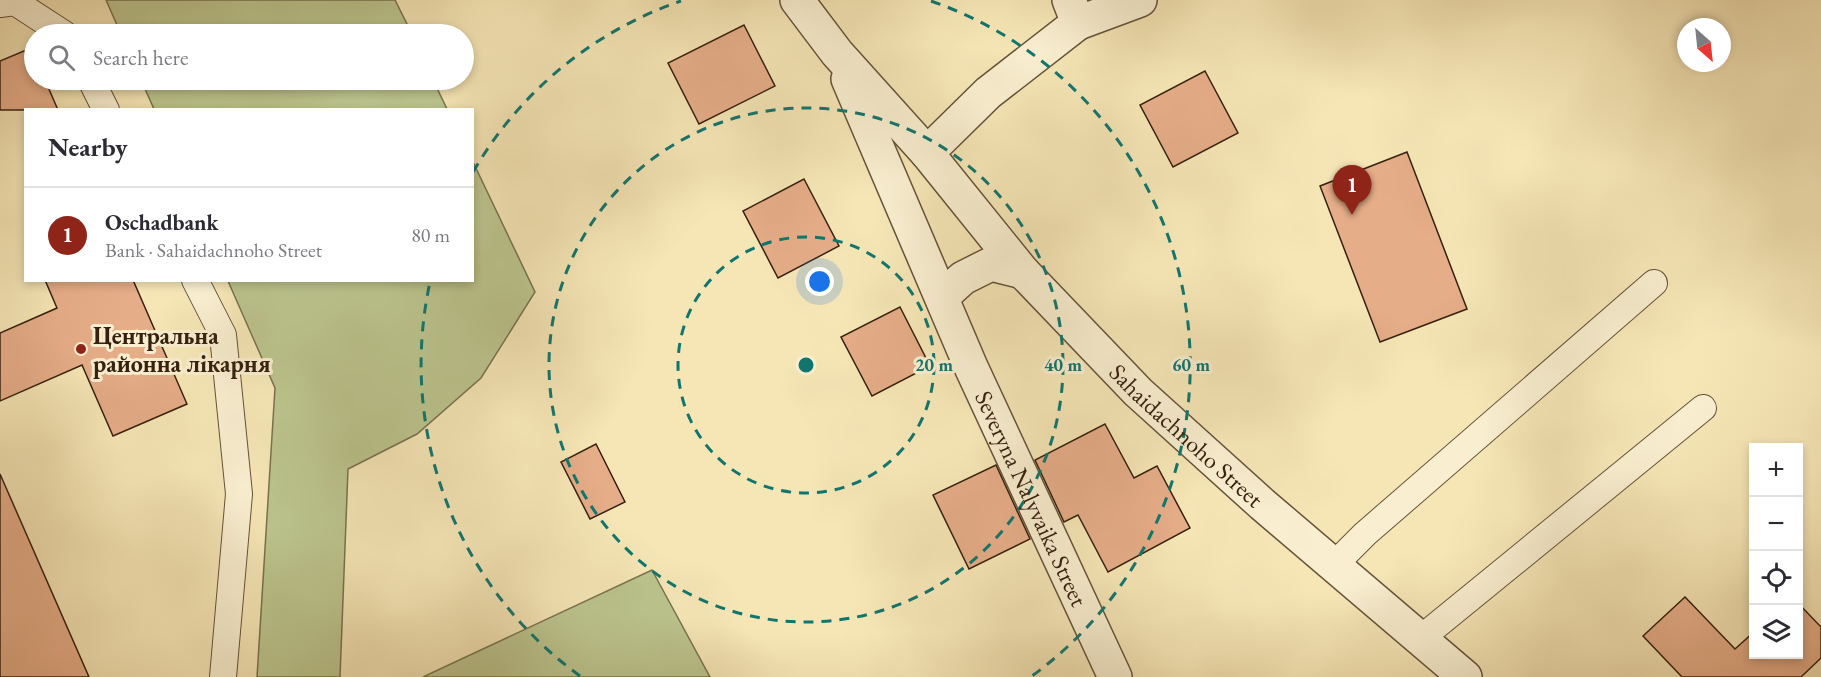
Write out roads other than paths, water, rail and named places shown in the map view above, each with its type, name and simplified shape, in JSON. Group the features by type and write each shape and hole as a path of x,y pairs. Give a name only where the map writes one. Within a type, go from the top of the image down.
{"street":[{"name":"Sahaidachnoho Street","path":"797,0 837,53 927,153 1023,272 1138,392 1263,504 1466,677"},
{"path":"927,153 1073,11 1140,0"},
{"name":"Severyna Nalyvaika Street","path":"837,53 971,367 1115,677"},
{"path":"942,297 963,278 991,264 1023,272"}],"lane":[{"path":"0,4 15,2 49,24"},
{"path":"96,90 105,108"},
{"path":"196,282 223,335 239,494 223,677"},
{"path":"1334,565 1365,534 1654,283"},
{"path":"1420,639 1703,408"}],"place":[{"name":"Oschadbank","path":"1352,215"},
{"name":"Центральна районна лікарня","path":"81,349"}]}
